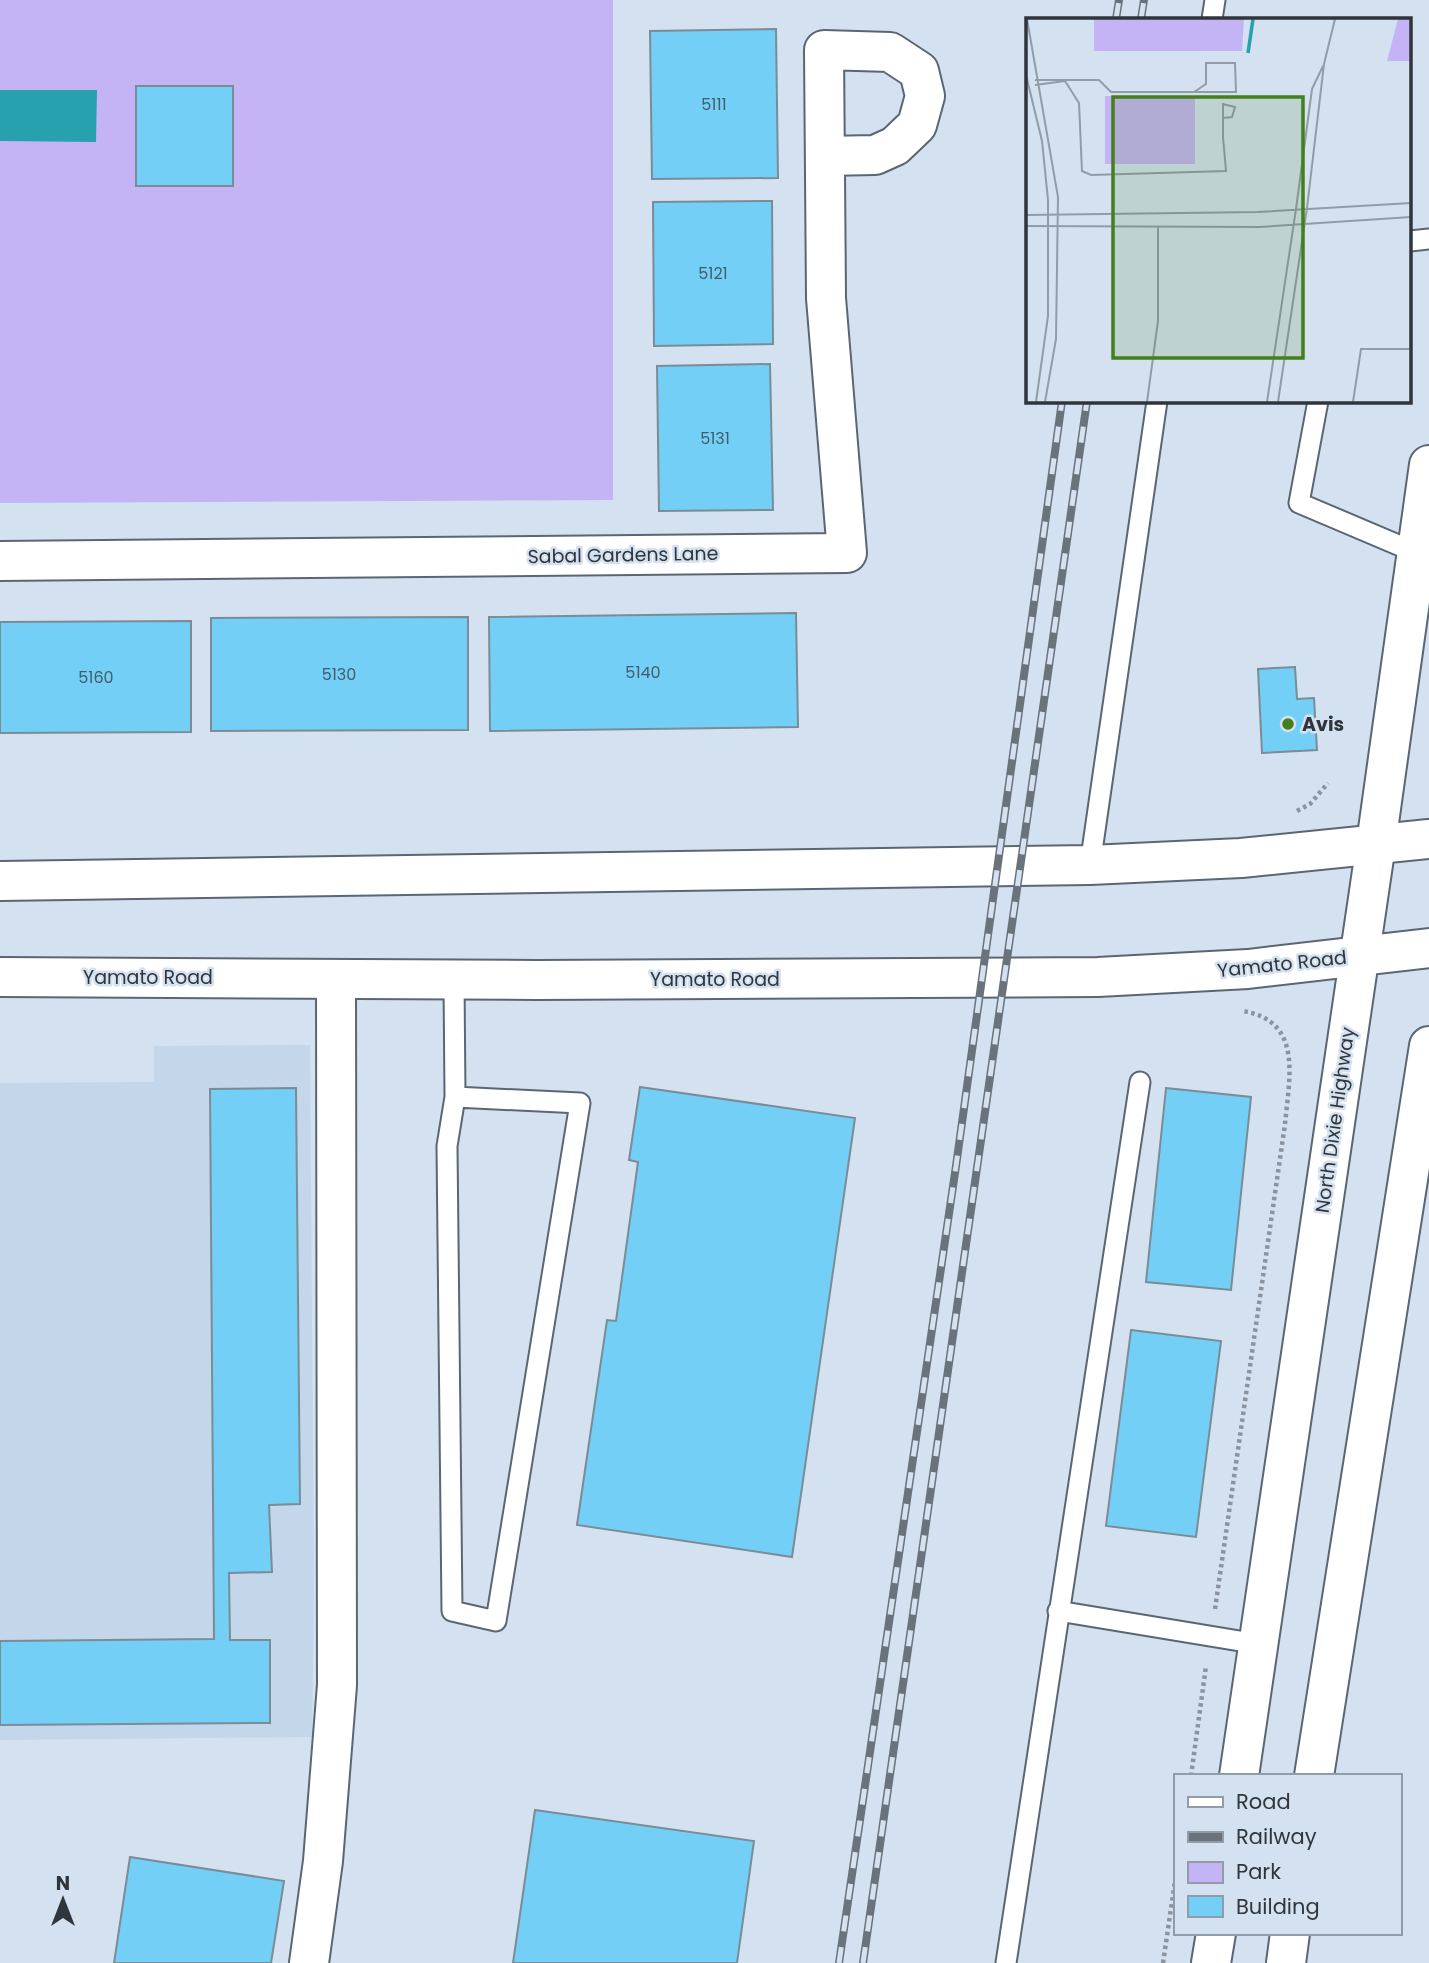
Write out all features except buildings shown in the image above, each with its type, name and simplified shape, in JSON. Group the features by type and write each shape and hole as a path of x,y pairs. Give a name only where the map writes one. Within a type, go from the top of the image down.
{"main road":[{"name":"Sabal Gardens Lane","path":"0,561 847,553 826,298 825,156"},
{"name":"North Dixie Highway","path":"1239,1774 1429,465"},
{"path":"0,881 1090,865 1241,858 1429,839"},
{"name":"Yamato Road","path":"0,977 454,980 1098,977 1248,969 1429,948"},
{"path":"309,1963 323,1861 337,1685 336,979"},
{"path":"1314,1774 1429,1046"},
{"path":"1211,1963 1216,1935"},
{"path":"1286,1963 1290,1935"}],"lane":[{"path":"1212,18 1215,0"},
{"path":"1090,865 1157,402"},
{"path":"1318,402 1299,503 1417,553"},
{"path":"454,980 455,1097 447,1146 452,1611 496,1621 580,1103 455,1097"},
{"path":"1006,1963 1139,1082"},
{"path":"1058,1611 1258,1644"}],"path":[{"path":"1289,812 1310,804 1328,783"},
{"path":"1191,1774 1285,1124 1290,1058 1283,1038 1270,1022 1259,1014 1242,1011"},
{"path":"1163,1963 1174,1888"}],"shaded area":[{"path":"310,1045 314,1593 312,1737 0,1740 0,1083 154,1082 154,1046"}],"green space":[{"path":"0,0 613,0 613,500 0,503"}],"water":[{"path":"0,90 97,90 96,142 0,141"}],"railway":[{"path":"1116,18 1119,0"},
{"path":"1141,18 1144,0"},
{"path":"839,1963 956,1166 1062,402"},
{"path":"863,1963 1087,402"}],"place":[{"name":"Avis","path":"1288,724"}]}
